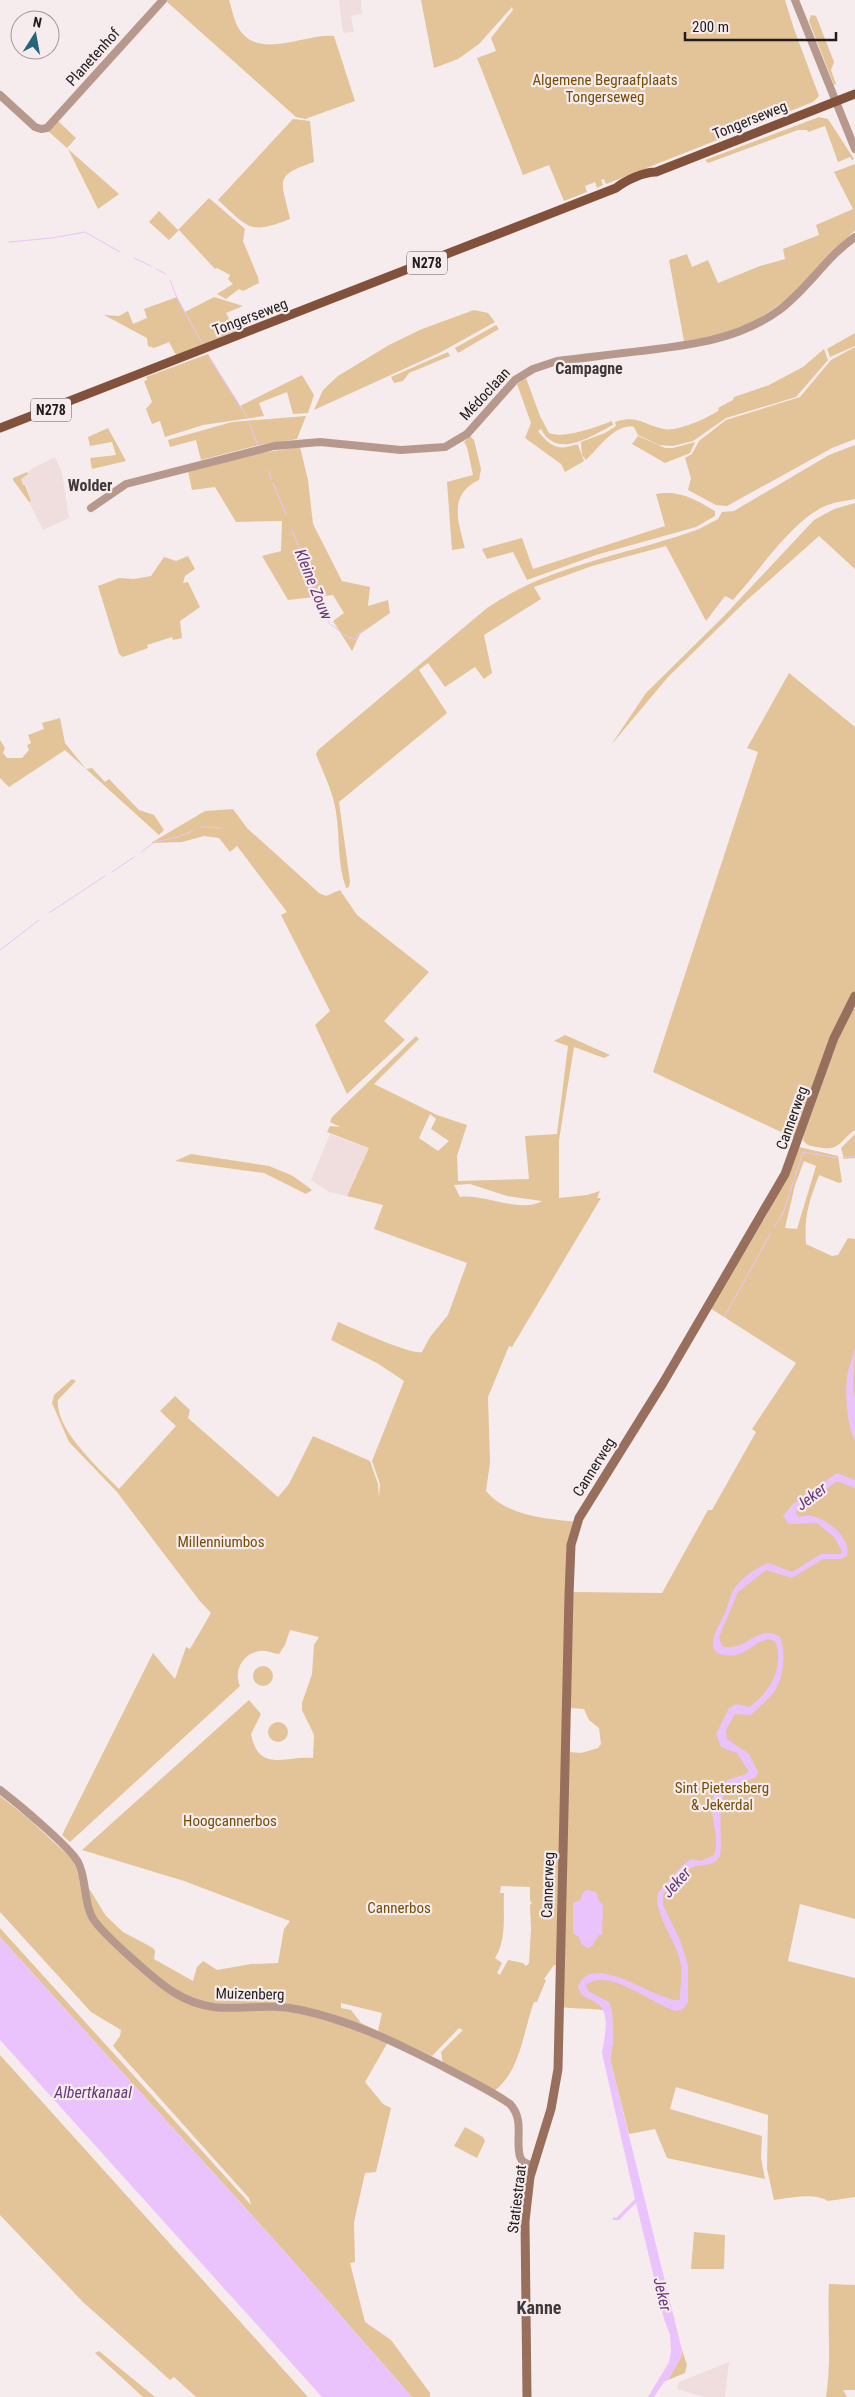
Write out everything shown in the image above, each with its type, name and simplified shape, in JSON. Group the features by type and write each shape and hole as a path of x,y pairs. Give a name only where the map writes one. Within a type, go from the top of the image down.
{"main road":[{"name":"Tongerseweg","path":"0,428 12,425 498,235 501,231 511,230 616,188 623,188 652,176 656,172 855,94"},
{"name":"Tongerseweg","path":"0,433 12,425"},
{"name":"Cannerweg","path":"559,2006 570,1559 574,1530 586,1505 663,1383 785,1174 838,1030 855,996"},
{"name":"Statiestraat","path":"527,2397 525,2221 533,2166 556,2089 559,2006"}],"street":[{"name":"Planetenhof","path":"0,95 35,127 41,129 48,127 163,0"},
{"path":"795,0 811,41 812,50 846,136 855,148"},
{"name":"Médoclaan","path":"91,508 121,486 135,481 250,451 291,443 338,443 401,450 445,447 467,434 512,382 538,367 557,361 697,344 747,329 784,306 838,251 855,237"},
{"name":"Muizenberg","path":"0,1790 68,1849 77,1861 84,1878 89,1909 97,1924 160,1983 196,2004 220,2009 280,2006 345,2021 405,2046 492,2092 510,2104 517,2111 520,2127 520,2158 525,2163 533,2166"}],"shaded area":[{"path":"339,0 361,0 362,14 351,16 354,32 343,33"},
{"path":"55,457 62,473 69,518 43,530 29,502 31,500 26,484 23,485 21,479 33,468"},
{"path":"330,1134 369,1148 347,1196 329,1192 311,1180"},
{"path":"729,2362 725,2397 704,2397 677,2389 679,2382"}],"green space":[{"path":"229,0 239,29 248,38 258,43 284,43 323,36 334,36 355,101 305,119 296,117 166,1"},
{"name":"Algemene Begraafplaats Tongerseweg","path":"421,0 785,0 819,96 813,102 606,184 604,179 601,180 603,185 597,188 595,182 585,186 587,192 564,201 549,165 523,175 477,58 496,51 491,38 513,10 512,7 479,44 458,59 434,68"},
{"path":"811,15 816,16 834,62 831,70 836,84 834,85 809,21"},
{"path":"819,117 828,119 854,159 852,160 850,157 838,162 825,126 808,132 807,130 798,130 708,163 705,160"},
{"path":"293,119 310,121 314,162 291,171 283,182 290,219 266,227 250,226 218,200"},
{"path":"58,121 76,138 67,148 48,131"},
{"path":"68,149 119,194 98,209"},
{"path":"855,164 855,230 791,296 772,310 750,324 713,337 684,341 669,260 687,254 692,267 708,260 718,283 760,266 785,259 783,249 819,235 816,225 853,209 834,172"},
{"path":"209,198 245,229 243,241 258,277 259,283 243,291 239,289 226,299 217,294 233,284 228,279 230,275 217,268 215,269 179,230 169,240 149,222 159,211 178,230"},
{"path":"177,297 185,312 214,297 243,306 226,313 236,331 176,355 169,342 154,348 148,346 147,338 104,315 119,316 128,311 133,324 147,318 144,309"},
{"path":"474,310 488,313 495,322 441,352 314,410 323,390 338,376 389,345 422,329"},
{"path":"496,325 499,329 458,353 455,348"},
{"path":"855,333 855,346 830,357 827,349"},
{"path":"855,347 855,439 832,448 727,506 716,505 688,490 691,478 685,458 692,454 699,441 726,420 800,397 831,360"},
{"path":"824,349 828,360 796,397 726,418 693,441 673,446 659,445 638,435 634,427 627,427 614,433 586,460 582,455 581,442 605,433 616,426 615,422 628,419 664,429 692,424 719,410 718,408 733,400 734,397 769,385 803,367"},
{"path":"448,352 450,356 409,373 403,381 394,383 391,377"},
{"path":"208,354 240,406 302,375 314,395 308,413 293,414 287,392 259,403 264,416 203,425 165,437 160,421 152,424 146,409 152,402 144,381 147,380 146,377"},
{"path":"526,378 540,416 549,433 572,433 612,421 613,425 575,443 556,443 548,438 541,429 538,431 546,440 557,447 578,445 584,461 565,472 561,464 525,438 531,423 517,384"},
{"path":"306,416 297,439 259,445 201,460 196,440 170,447 168,440 232,422"},
{"path":"108,428 126,461 92,469 90,458 116,455 112,442 90,446 88,437"},
{"path":"470,436 474,440 481,469 479,480 469,486 459,501 458,519 465,548 452,550 447,482 473,475 467,447 464,442"},
{"path":"638,436 665,448 673,448 695,442 690,453 665,463 632,444"},
{"path":"855,445 855,499 825,506 801,522 789,533 733,600 725,596 706,621 666,546 592,566 534,587 541,599 484,635 492,673 484,679 475,667 445,687 428,663 419,670 447,713 339,802 350,882 349,887 346,888 341,869 335,804 316,754 318,750 487,608 512,593 563,571 699,529 718,519 722,512 734,511 829,455"},
{"path":"300,447 308,480 313,524 342,581 370,587 368,606 388,600 390,613 360,634 352,651 333,621 344,613 333,595 288,600 262,556 281,551 282,521 236,522 215,487 192,490 188,471 260,453"},
{"path":"27,472 28,474 21,479 31,501 29,502 13,480 13,478"},
{"path":"656,494 678,494 691,498 715,511 715,516 696,527 596,555 527,580 513,552 487,559 482,549 522,538 533,569 665,526"},
{"path":"855,503 855,569 819,536 747,600 668,677 611,745 646,693 724,616 814,520 834,509"},
{"path":"188,556 195,569 185,576 183,583 188,582 200,607 180,621 182,638 173,640 172,637 147,645 148,648 123,657 119,654 98,586 119,578 134,579 151,576 164,557 176,561"},
{"path":"789,673 855,727 855,992 794,1138 653,1072 758,752 747,748"},
{"path":"60,718 65,743 86,769 65,750 9,787 0,778 0,740 5,748 3,753 7,758 22,758 29,750 27,745 31,743 28,735 44,729 42,723"},
{"path":"92,768 105,782 109,779 139,810 154,815 164,830 159,835 86,769"},
{"path":"233,809 247,828 319,893 326,896 340,890 357,915 429,972 384,1021 405,1040 347,1094 315,1025 330,1011 281,915 287,912 237,846 230,852 219,838 204,836 182,842 151,843 205,811"},
{"path":"852,1008 855,1009 855,1130 835,1147 811,1146 803,1140 804,1135 843,1026"},
{"path":"565,1035 610,1055 604,1058 574,1047 559,1140 559,1198 587,1195 600,1191 597,1198 601,1198 512,1347 509,1346 488,1397 490,1463 486,1491 505,1506 529,1515 580,1522 573,1550 572,1592 662,1593 708,1510 712,1510 756,1432 752,1429 796,1363 710,1308 770,1209 799,1147 838,1156 842,1182 839,1183 819,1175 808,1209 806,1244 832,1256 838,1255 848,1238 855,1239 855,1919 800,1904 788,1961 855,1978 855,2197 828,2201 809,2196 774,2200 767,2169 768,2115 676,2087 670,2109 762,2136 761,2158 765,2179 667,2158 655,2129 629,2134 610,2059 613,2042 612,2013 602,2010 562,2007 562,1966 554,1965 544,1979 546,1980 537,2002 534,2002 516,2062 503,2083 494,2091 443,2064 441,2052 463,2030 459,2028 432,2056 404,2043 388,2042 365,2082 383,2104 391,2108 376,2172 365,2173 354,2222 355,2262 350,2263 365,2322 391,2340 430,2393 430,2397 412,2397 286,2253 0,1937 0,1928 251,2205 249,2198 113,2046 120,2036 121,2030 91,2012 0,1912 0,1796 29,1819 73,1860 81,1882 90,1890 106,1916 123,1932 153,1948 155,1951 154,1959 193,1981 197,1967 203,1961 217,1970 251,1964 278,1963 284,1929 290,1921 184,1881 82,1850 249,1700 261,1714 251,1734 260,1754 274,1760 313,1758 314,1735 302,1710 302,1703 312,1674 314,1645 319,1637 290,1630 285,1645 279,1654 263,1651 254,1652 249,1655 244,1659 239,1669 238,1680 240,1686 70,1842 62,1835 153,1653 175,1679 186,1647 190,1649 211,1613 199,1600 117,1492 69,1442 52,1403 54,1395 72,1379 76,1381 58,1400 59,1412 71,1436 80,1448 119,1489 176,1426 160,1411 175,1396 190,1410 188,1418 278,1497 289,1484 313,1436 370,1461 378,1484 379,1498 380,1484 372,1461 404,1381 377,1363 331,1340 338,1322 394,1345 422,1352 430,1337 448,1315 467,1263 374,1229 383,1205 347,1196 369,1148 327,1132 330,1126 340,1127 330,1122 332,1117 416,1036 419,1039 374,1084 437,1115 467,1125 457,1156 458,1181 529,1179 525,1136 557,1134 568,1046 554,1041","holes":["430,1114 436,1119 431,1129 449,1141 438,1151 419,1138","804,1161 816,1166 797,1229 785,1228 795,1185","470,1184 507,1196 542,1201 524,1205 460,1197 454,1185","570,1708 584,1709 589,1720 599,1728 601,1744 598,1748 581,1753 569,1752","501,1886 530,1887 530,1901 532,1903 530,1905 531,1930 529,1963 526,1966 523,1963 508,1960 500,1975 497,1973 502,1963 495,1958 503,1935 504,1893 500,1893","341,2003 382,2013 378,2031 361,2023 351,2010 341,2008"]},
{"path":"855,1134 855,1158 844,1159 841,1148"},
{"path":"191,1154 269,1166 293,1176 312,1190 306,1194 264,1173 175,1161"},
{"path":"263,1666 270,1669 273,1676 270,1683 263,1686 256,1683 253,1676 256,1669"},
{"path":"278,1722 285,1725 288,1732 285,1739 278,1742 271,1739 268,1732 271,1725"},
{"path":"0,2055 308,2397 196,2397 174,2377 170,2380 83,2302 0,2215"},
{"path":"465,2127 483,2137 485,2141 477,2158 454,2146"},
{"path":"694,2232 725,2235 724,2269 691,2269"},
{"path":"829,2284 855,2285 855,2390 843,2390 847,2397 826,2397 829,2369"},
{"path":"682,2350 687,2365 685,2373 668,2380 681,2357"},
{"path":"99,2351 155,2397 143,2397 95,2353"}],"water":[{"path":"855,1347 853,1390 855,1398 855,1441 848,1419 846,1393 848,1374"},
{"name":"Jeker","path":"837,1473 855,1480 855,1488 837,1481 795,1512 799,1517 813,1516 833,1526 843,1537 848,1550 847,1556 841,1559 823,1559 792,1578 766,1570 738,1592 719,1637 722,1646 730,1647 738,1646 759,1635 773,1633 780,1637 782,1643 783,1665 780,1680 772,1695 751,1715 735,1714 726,1730 727,1739 749,1754 758,1772 756,1777 733,1786 724,1795 721,1811 720,1856 717,1860 707,1865 687,1870 671,1884 663,1896 663,1905 680,1940 688,1965 688,2002 683,2009 675,2011 618,1983 606,1980 595,1981 586,1985 588,1991 609,2002 612,2010 613,2042 610,2059 682,2350 681,2357 668,2380 664,2382 654,2397 648,2397 669,2362 671,2351 670,2335 664,2319 636,2203 619,2220 613,2220 613,2217 616,2218 635,2199 602,2053 606,2020 602,2008 584,1996 578,1987 585,1977 597,1973 611,1975 670,1999 680,2000 680,1960 659,1909 658,1893 682,1866 691,1859 701,1861 714,1855 716,1837 712,1808 716,1790 726,1781 749,1772 737,1753 721,1747 716,1734 729,1708 736,1704 749,1707 769,1687 777,1669 778,1660 778,1650 775,1641 769,1639 738,1655 724,1655 717,1652 713,1643 716,1630 735,1588 751,1572 769,1563 792,1572 821,1554 841,1554 842,1551 834,1537 817,1523 789,1524 783,1516 794,1503"},
{"path":"584,1891 596,1892 599,1901 603,1905 602,1935 599,1935 592,1946 587,1948 581,1944 579,1937 573,1933 573,1903 580,1900"},
{"name":"Albertkanaal","path":"0,1937 286,2253 412,2397 322,2397 0,2040"}],"waterway":[{"name":"Kleine Zouw","path":"9,242 52,238 85,232 120,252"},
{"name":"Kleine Zouw","path":"134,258 151,266"},
{"name":"Kleine Zouw","path":"156,269 166,274"},
{"name":"Kleine Zouw","path":"170,280 177,298 202,343"},
{"name":"Kleine Zouw","path":"209,357 247,417"},
{"name":"Kleine Zouw","path":"249,423 257,443"},
{"name":"Kleine Zouw","path":"269,471 271,480"},
{"name":"Kleine Zouw","path":"273,483 286,514"},
{"name":"Kleine Zouw","path":"292,530 329,623 346,636 356,640 357,635 365,629"},
{"path":"201,827 222,828"},
{"path":"141,852 155,842 178,837 193,831"},
{"path":"112,872 134,857"},
{"path":"49,913 105,876"},
{"path":"0,950 39,920"},
{"path":"774,1228 783,1213 803,1152 837,1158"},
{"path":"843,1158 855,1156"},
{"path":"724,1317 771,1233"}],"district":[{"name":"Campagne","path":"589,368"},
{"name":"Wolder","path":"90,485"},
{"name":"Kanne","path":"539,2308"}],"park label":[{"name":"Millenniumbos","path":"221,1542"},
{"name":"Sint Pietersberg & Jekerdal","path":"722,1796"},
{"name":"Hoogcannerbos","path":"230,1821"},
{"name":"Cannerbos","path":"399,1908"}]}
